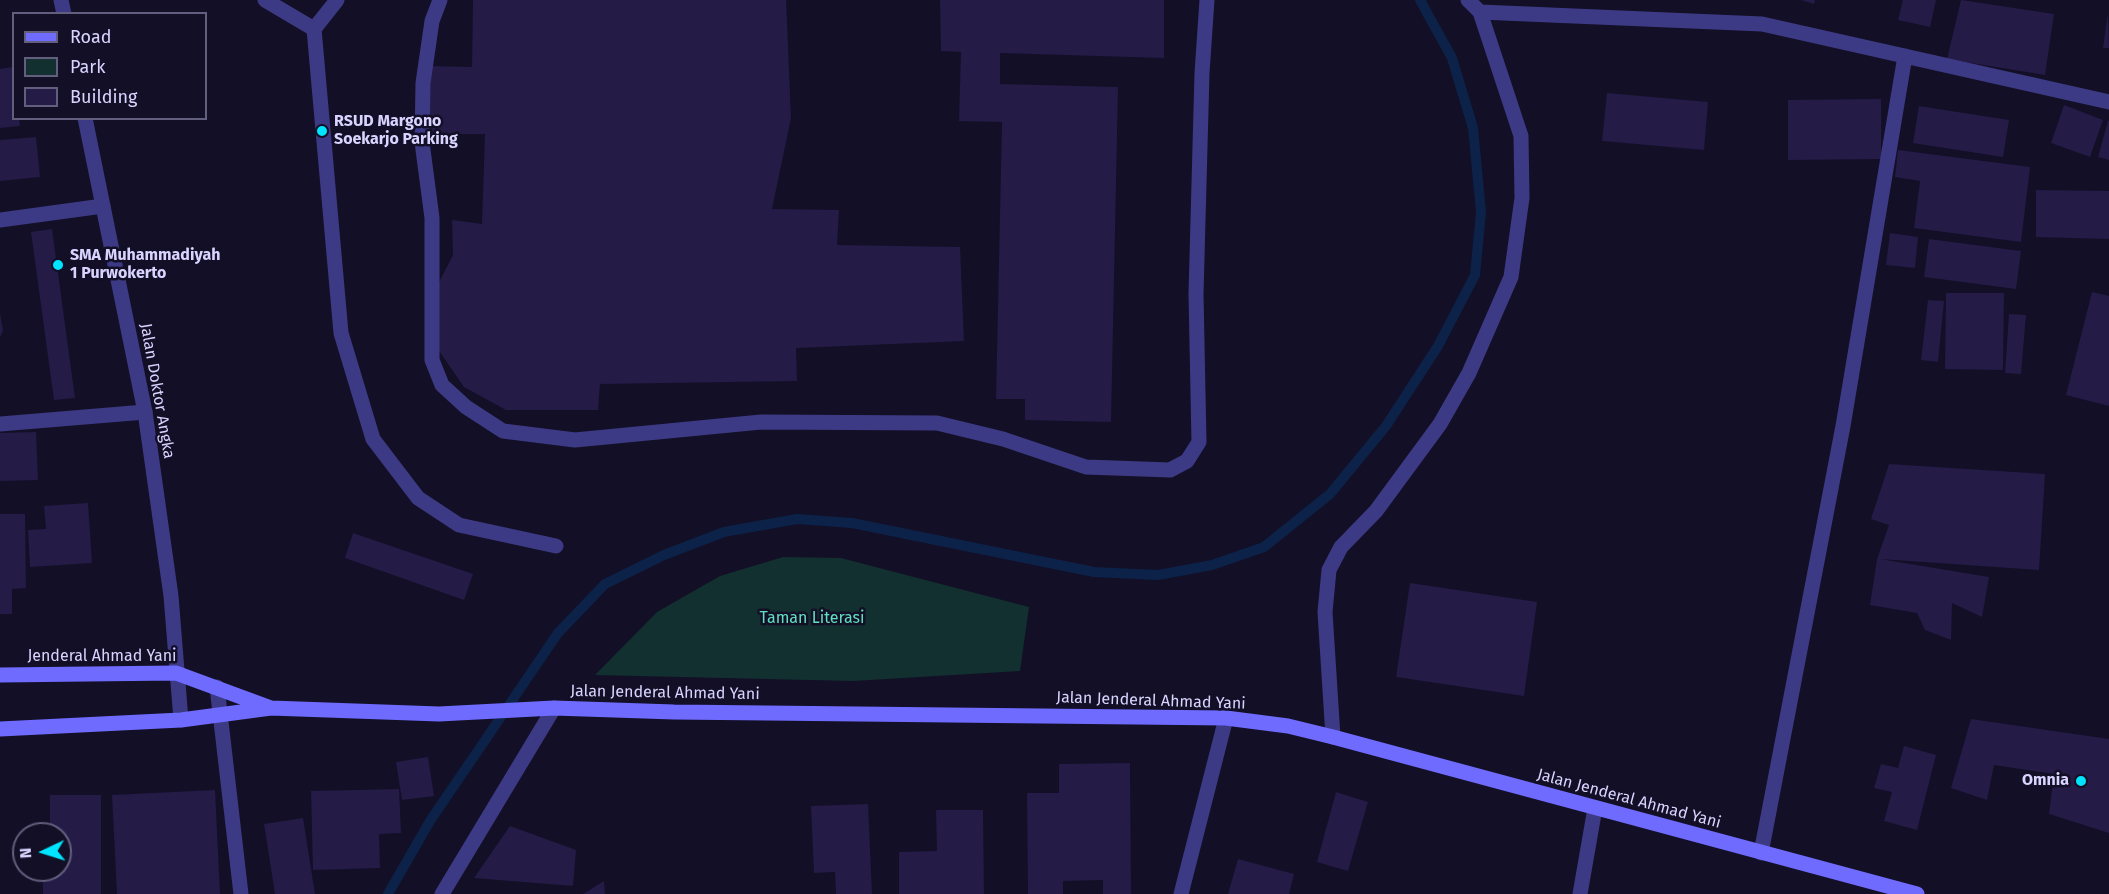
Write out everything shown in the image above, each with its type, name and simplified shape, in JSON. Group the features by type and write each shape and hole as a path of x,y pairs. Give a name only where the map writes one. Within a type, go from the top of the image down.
{"main road":[{"name":"Jenderal Ahmad Yani","path":"0,675 176,673 271,708"},
{"name":"Jenderal Ahmad Yani","path":"0,729 181,720 271,708 439,714 548,708"},
{"name":"Jalan Jenderal Ahmad Yani","path":"548,708 674,712 1226,718 1288,726 1333,736 1917,894"}],"street":[{"path":"265,0 314,30"},
{"path":"337,0 314,30 341,333 373,439 418,498 459,525 556,546"},
{"path":"440,0 432,21 423,83 422,142 432,218 432,360 442,385 475,413 503,431 575,440 761,422 937,423 1003,439 1086,467 1170,470 1187,461 1199,442 1196,294 1202,73 1207,0"},
{"path":"1333,736 1325,612 1329,570 1341,546 1376,511 1440,424 1469,373 1511,277 1522,198 1521,136 1480,12 1468,0"},
{"path":"1480,12 1762,24 2109,102"},
{"path":"1761,853 1843,426 1905,56"},
{"name":"Jalan Doktor Angka","path":"85,120 145,412 171,596 181,720"},
{"path":"0,220 103,206"},
{"path":"0,424 145,412"},
{"path":"217,687 241,894"},
{"path":"442,894 548,708"},
{"path":"1181,894 1226,718"},
{"path":"1580,894 1595,808"}],"green space":[{"name":"Taman Literasi","path":"783,557 841,558 1029,607 1020,671 853,681 595,675 657,612 720,576"}],"building":[{"path":"473,0 786,0 791,118 772,209 839,210 837,245 960,247 964,341 796,348 797,381 600,384 598,410 506,410 464,387 437,348 434,292 453,255 452,220 482,224 485,134 426,134 429,66 472,67"},
{"path":"940,0 1164,0 1164,58 1000,53 1000,84 1118,87 1111,422 1025,420 1025,399 996,399 1002,122 959,121 961,52 941,51"},
{"path":"1801,0 1815,0 1814,4"},
{"path":"1903,0 1936,0 1930,27 1898,20"},
{"path":"1961,0 2054,14 2045,75 1947,59"},
{"path":"2108,13 2109,48 2103,48"},
{"path":"12,67 12,120 19,120 20,126 0,128 0,69"},
{"path":"1607,93 1708,102 1704,150 1602,141"},
{"path":"1881,99 1881,159 1788,160 1788,100"},
{"path":"2064,105 2103,120 2090,157 2051,143"},
{"path":"1919,106 2009,120 2003,157 1913,143"},
{"path":"2109,121 2109,160 2098,157"},
{"path":"36,137 40,177 0,181 0,140"},
{"path":"1898,150 2030,167 2021,242 1914,228 1920,181 1895,177"},
{"path":"2036,190 2109,191 2109,239 2036,237"},
{"path":"52,229 75,398 54,400 31,232"},
{"path":"1890,233 1918,237 1915,268 1886,265"},
{"path":"1929,239 2021,251 2016,289 1924,277"},
{"path":"2092,292 2109,296 2109,406 2066,395"},
{"path":"1946,293 2004,293 2003,370 1945,369"},
{"path":"1928,300 1944,301 1938,362 1921,360"},
{"path":"0,313 3,331 0,337"},
{"path":"2009,314 2026,315 2021,374 2005,373"},
{"path":"36,432 38,480 0,481 0,433"},
{"path":"1889,464 2045,474 2039,570 1880,559 1989,577 1982,617 1952,603 1951,640 1925,630 1917,613 1870,605 1877,559 1889,525 1871,519"},
{"path":"88,503 92,563 30,567 28,530 46,529 44,506"},
{"path":"0,514 25,514 26,588 12,589 12,614 0,614"},
{"path":"353,533 473,574 464,600 345,558"},
{"path":"1410,583 1537,602 1524,696 1396,677"},
{"name":"Omnia","path":"1971,719 2109,739 2109,833 2049,814 2054,774 1994,765 1987,800 1951,788"},
{"path":"1904,746 1936,755 1917,830 1884,821 1892,792 1874,788 1881,764 1898,768"},
{"path":"428,757 434,796 402,800 396,762"},
{"path":"1130,763 1131,894 1103,894 1103,880 1063,881 1063,894 1028,894 1027,793 1059,793 1059,764"},
{"path":"399,789 401,833 379,834 380,868 313,870 311,791"},
{"path":"215,790 220,894 117,894 112,795"},
{"path":"1336,792 1368,802 1348,871 1317,862"},
{"path":"50,795 101,795 101,894 43,894 43,882 72,882 72,822 50,822"},
{"path":"868,804 872,894 836,894 835,872 814,873 811,806"},
{"path":"936,810 983,810 984,894 899,894 899,852 937,851"},
{"path":"303,818 315,894 275,894 264,824"},
{"path":"510,826 576,850 573,886 474,878"},
{"path":"1238,859 1294,874 1289,894 1228,894"},
{"path":"604,881 605,894 583,894"}],"waterway":[{"path":"388,894 430,821 558,633 605,584 664,555 724,532 797,519 852,523 1094,572 1158,575 1212,565 1264,547 1330,494 1386,426 1438,346 1475,275 1481,212 1473,128 1452,58 1420,0"}],"place":[{"name":"RSUD Margono Soekarjo Parking","path":"322,131"},
{"name":"SMA Muhammadiyah 1 Purwokerto","path":"58,265"},
{"name":"Omnia","path":"2081,781"}]}
